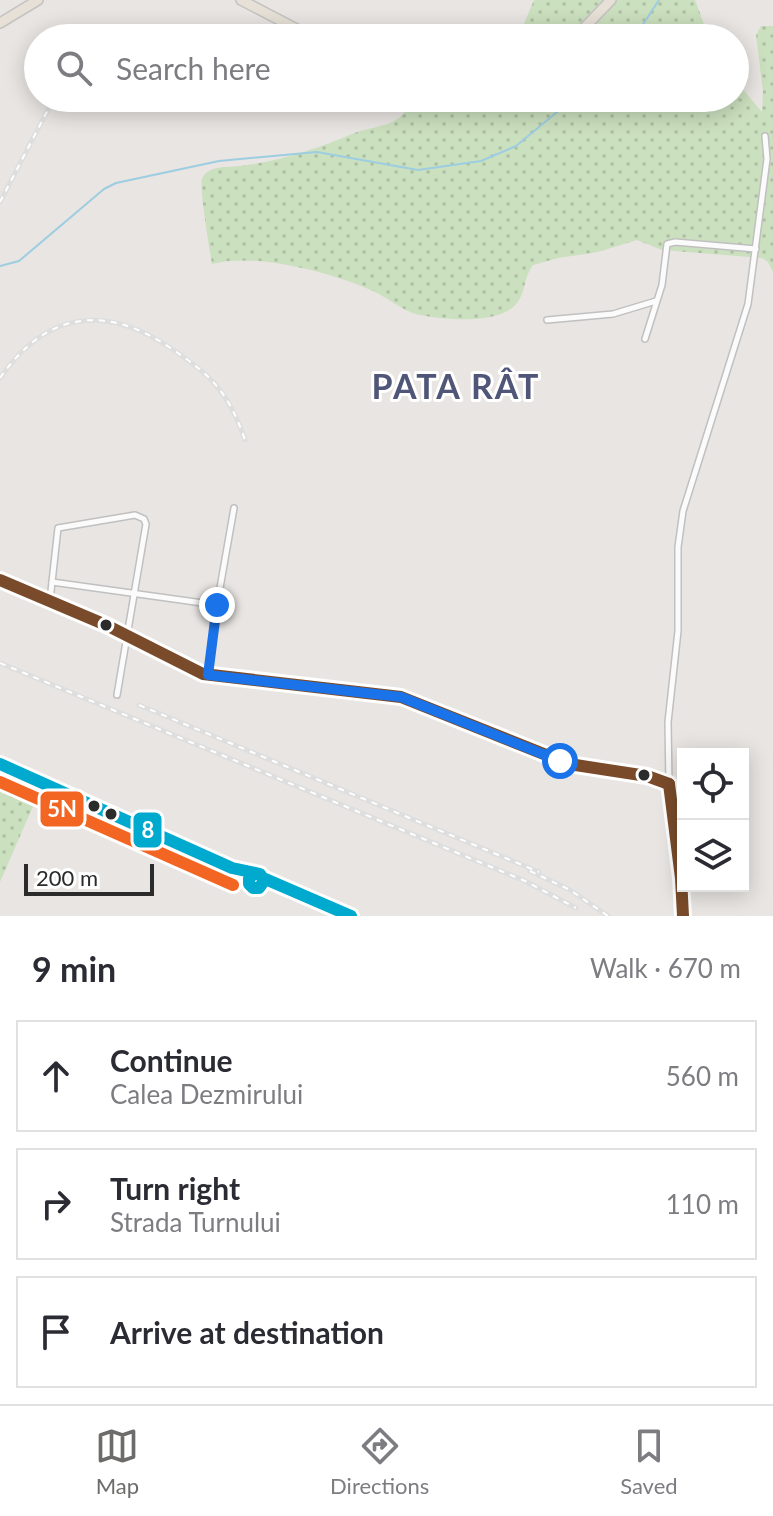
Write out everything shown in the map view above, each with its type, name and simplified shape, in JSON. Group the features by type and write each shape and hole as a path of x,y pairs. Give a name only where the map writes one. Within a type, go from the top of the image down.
{"highway":[{"path":"0,23 38,0"},
{"path":"241,0 287,24"},
{"path":"586,24 611,2"}],"main road":[{"path":"0,580 127,635 208,675 401,697 569,764 647,776 669,784 683,916"},
{"path":"0,764 251,877 260,874 263,882"},
{"path":"251,877 253,888 263,882 351,916"}],"street":[{"path":"669,784 668,722 678,631 678,547 683,511 748,304 767,159 765,136"},
{"path":"645,339 663,277 665,249 669,243 756,249"},
{"path":"547,320 613,314 657,300"},
{"path":"208,675 234,508"},
{"path":"50,600 58,528 135,515 142,517 146,524 117,695"},
{"path":"52,582 217,605"}],"green space":[{"path":"534,0 695,0 704,24 524,24"},
{"path":"761,26 773,26 773,272 762,258 662,250 637,240 598,252 533,265 520,298 512,308 492,317 466,319 416,314 356,284 294,266 250,261 212,264 201,184 206,173 213,169 291,156 387,124 404,112 749,112 749,97 762,112 763,91 756,35"},
{"path":"0,776 38,795 0,882"}],"waterway":[{"path":"643,24 659,0"},
{"path":"0,266 19,261 104,189 116,183 219,161 317,152 418,170 481,161 516,146 557,112"}],"railway":[{"path":"0,202 47,112"},
{"path":"0,378 17,356 56,328 98,320 121,324 169,347 207,376 225,396 245,440"},
{"path":"0,663 525,881 576,908"},
{"path":"139,705 539,872"},
{"path":"530,871 570,890 608,916"}],"transit line":[{"path":"0,580 106,625 203,674 401,697 569,764 647,776 669,784"},
{"name":"8","path":"0,764 232,868 260,874 264,881 259,888 249,884 249,878 254,874"},
{"name":"5N","path":"0,782 233,885"},
{"path":"669,784 683,916"},
{"name":"8","path":"263,878 351,916"}],"district":[{"name":"PATA RÂT","path":"456,387"}],"route":[{"path":"217,605 208,675 401,697 560,761"}]}
